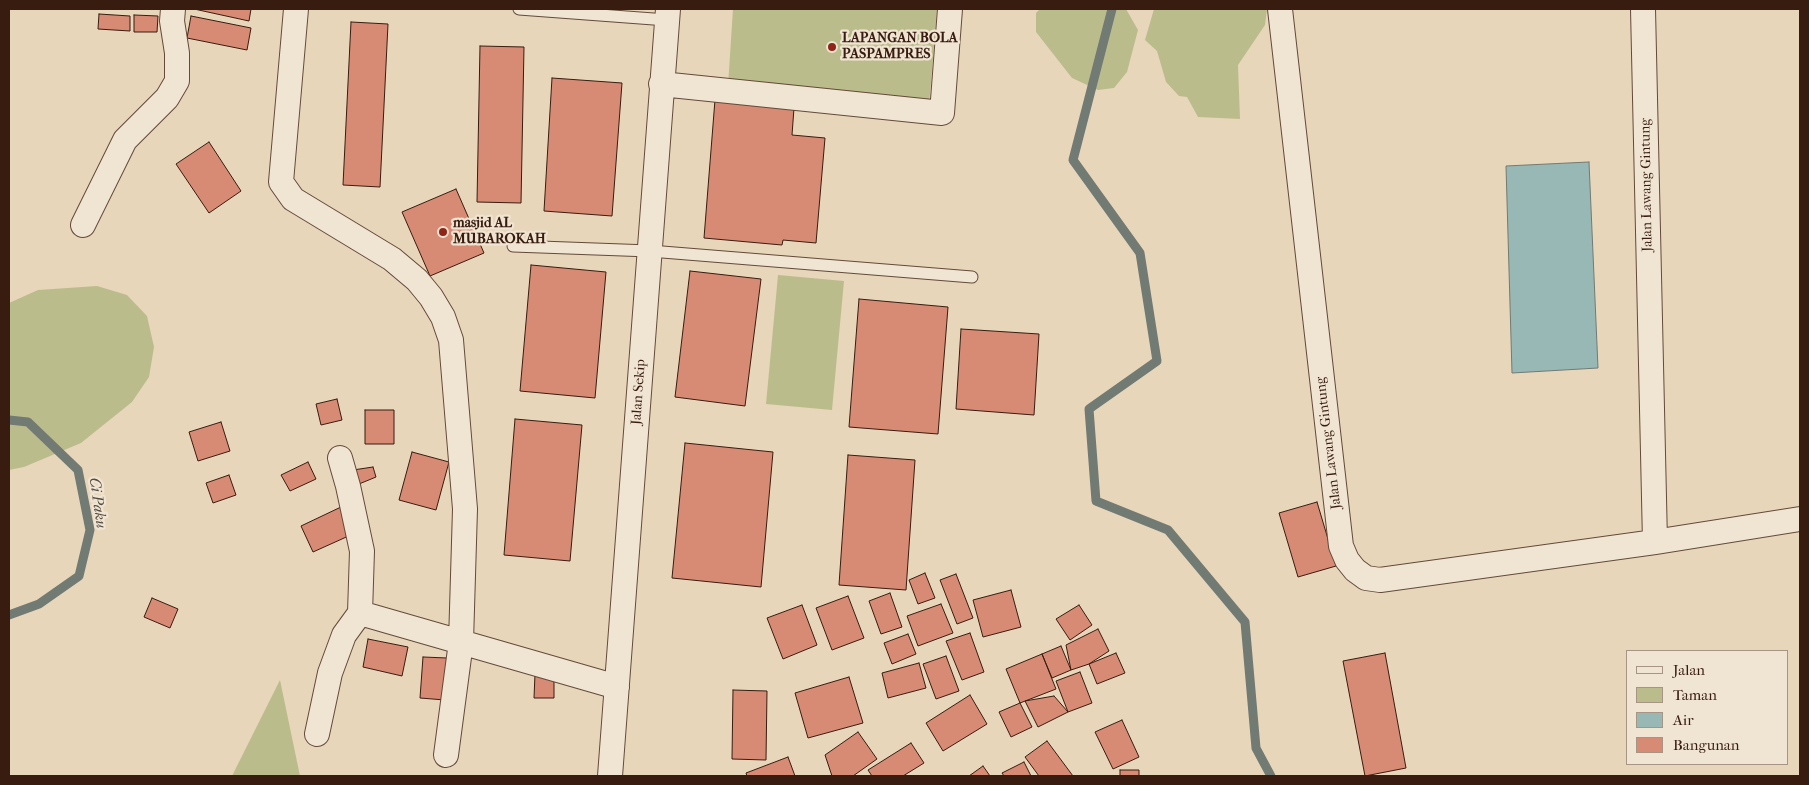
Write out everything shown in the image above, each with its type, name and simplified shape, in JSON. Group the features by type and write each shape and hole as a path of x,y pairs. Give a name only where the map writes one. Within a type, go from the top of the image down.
{"street":[{"path":"83,225 125,140 167,98 176,81 177,53 172,22 173,9"},
{"path":"296,9 281,182 293,199 392,259 417,280 431,297 443,317 451,340 465,509 461,642 446,755"},
{"path":"661,84 942,113 950,9"},
{"name":"Jalan Lawang Gintung","path":"1280,9 1341,546 1346,560 1366,578 1380,580 1655,542 1800,519"},
{"name":"Jalan Lawang Gintung","path":"1643,9 1655,542"},
{"name":"Jalan Sekip","path":"610,776 667,14"},
{"path":"317,734 330,673 344,635 360,613 362,551 351,496 340,458"},
{"path":"360,613 617,686"}],"lane":[{"path":"520,9 667,14"},
{"path":"513,246 650,251 972,277"}],"green space":[{"name":"LAPANGAN BOLA PASPAMPRES","path":"733,9 937,9 929,106 728,86"},
{"path":"1040,9 1126,9 1138,30 1127,72 1114,88 1098,90 1072,78 1036,32 1036,13"},
{"path":"1154,9 1267,9 1265,25 1238,65 1240,119 1198,117 1187,97 1179,96 1166,82 1157,51 1145,40"},
{"path":"778,275 844,281 832,410 766,404"},
{"path":"97,286 127,295 147,316 154,347 149,377 132,402 81,443 24,467 9,470 9,303 38,290"},
{"path":"280,680 300,776 232,776"}],"water":[{"path":"1589,162 1598,368 1512,373 1506,166"}],"building":[{"path":"194,9 251,9 249,21"},
{"path":"99,14 130,16 130,31 98,29"},
{"path":"134,15 158,16 157,32 134,32"},
{"path":"191,16 251,28 247,50 187,38"},
{"path":"351,22 388,24 380,187 343,185"},
{"path":"480,46 524,47 521,203 477,202"},
{"path":"552,78 622,83 612,216 544,211"},
{"path":"715,100 794,108 792,135 825,138 816,243 783,240 782,245 704,238"},
{"path":"209,142 241,191 209,213 176,164"},
{"name":"masjid AL MUBAROKAH","path":"456,189 484,253 430,276 402,212"},
{"path":"531,265 606,272 595,398 520,391"},
{"path":"690,271 761,279 745,406 675,397"},
{"path":"859,299 948,307 938,434 849,427"},
{"path":"961,329 1039,334 1034,415 956,409"},
{"path":"337,399 342,420 321,425 316,404"},
{"path":"365,410 394,410 394,444 365,444"},
{"path":"515,419 582,425 570,561 504,555"},
{"path":"221,422 230,451 198,461 189,432"},
{"path":"685,443 773,452 761,587 672,578"},
{"path":"412,452 449,462 436,510 399,500"},
{"path":"848,455 915,460 906,590 839,585"},
{"path":"308,462 316,479 290,491 281,475"},
{"path":"373,467 376,477 359,484 353,470"},
{"path":"229,475 236,495 213,503 206,483"},
{"path":"1317,502 1336,566 1298,577 1279,513"},
{"path":"341,507 353,534 313,552 301,526"},
{"path":"925,573 935,598 918,604 909,580"},
{"path":"956,574 973,618 957,624 940,580"},
{"path":"1011,590 1021,627 983,637 973,600"},
{"path":"890,593 902,627 881,634 869,601"},
{"path":"848,596 864,638 832,650 816,608"},
{"path":"152,598 178,609 170,628 144,617"},
{"path":"941,604 953,633 918,646 907,616"},
{"path":"802,605 817,645 783,659 767,618"},
{"path":"1079,605 1092,625 1070,640 1056,619"},
{"path":"1098,629 1109,651 1089,664 1071,670 1066,645"},
{"path":"970,633 984,672 962,680 946,641"},
{"path":"908,634 916,654 892,664 884,643"},
{"path":"368,639 408,647 402,676 363,667"},
{"path":"1061,646 1071,670 1052,678 1042,654"},
{"path":"1116,653 1125,673 1097,684 1089,664"},
{"path":"1385,653 1406,768 1365,776 1343,661"},
{"path":"1042,654 1056,689 1020,703 1006,669"},
{"path":"946,656 959,691 936,699 923,664"},
{"path":"423,657 447,658 445,700 420,698"},
{"path":"919,663 926,688 888,698 882,673"},
{"path":"1080,672 1092,703 1068,712 1056,681"},
{"path":"535,674 554,674 554,698 534,698"},
{"path":"849,677 863,723 808,738 795,693"},
{"path":"733,690 767,691 766,760 732,759"},
{"path":"970,695 987,724 943,751 926,723"},
{"path":"1054,696 1068,712 1038,727 1025,701"},
{"path":"1020,703 1032,727 1011,737 999,712"},
{"path":"1122,720 1139,757 1113,769 1095,732"},
{"path":"858,732 877,759 853,776 832,776 825,755"},
{"path":"1047,741 1073,776 1039,776 1025,757"},
{"path":"911,743 924,763 903,776 872,776 868,770"},
{"path":"788,757 795,776 747,776 746,773"},
{"path":"1024,762 1031,776 1004,776 1002,773"},
{"path":"983,766 990,776 969,776"},
{"path":"1120,770 1139,770 1139,776 1120,776"}],"waterway":[{"path":"1112,9 1073,160 1140,253 1157,361 1089,409 1096,501 1168,530 1245,622 1256,748 1271,776"},
{"name":"Ci Paku","path":"9,420 28,422 78,470 90,530 79,576 39,604 9,615"}],"place":[{"name":"LAPANGAN BOLA PASPAMPRES","path":"832,47"},
{"name":"masjid AL MUBAROKAH","path":"443,232"}]}
